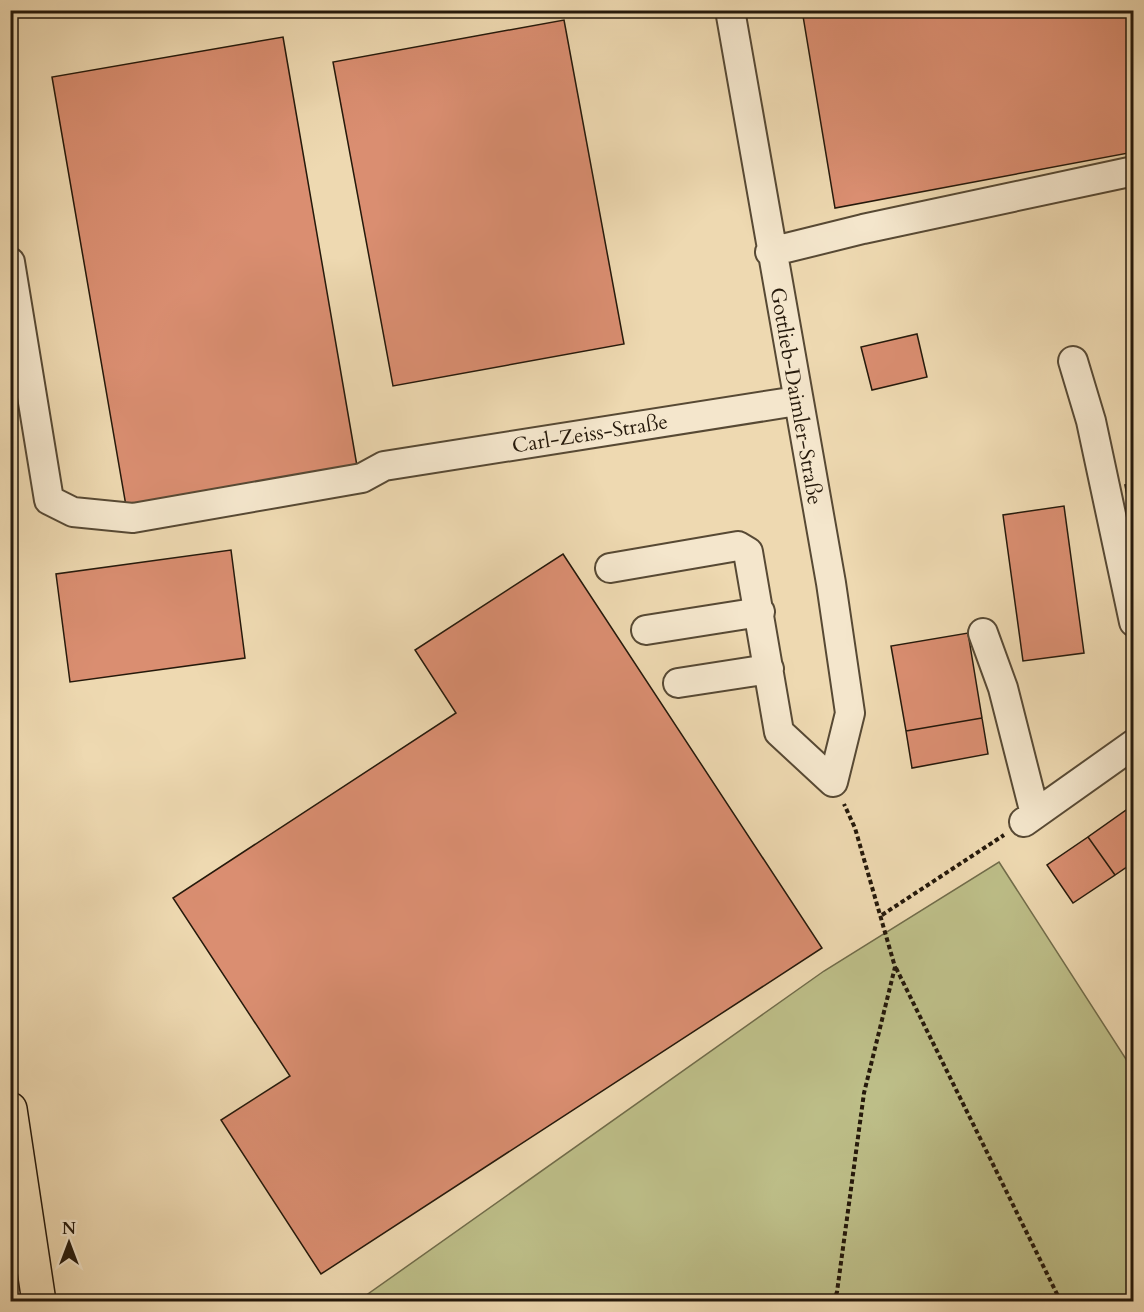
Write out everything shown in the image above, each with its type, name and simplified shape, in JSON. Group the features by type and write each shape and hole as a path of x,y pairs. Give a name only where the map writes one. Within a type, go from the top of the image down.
{"main road":[{"path":"10,1109 39,1302"}],"street":[{"name":"Gottlieb-Daimler-Straße","path":"730,10 770,252 831,583 850,713 833,782"},
{"path":"770,252 863,229 1134,171"},
{"name":"Carl-Zeiss-Straße","path":"10,262 49,500 73,512 133,518 362,478 384,466 797,401"},
{"path":"1073,361 1091,422 1134,622"},
{"path":"610,568 738,546 748,552 779,732 833,782"},
{"path":"646,630 760,612"},
{"path":"983,633 1002,688 1030,818 1134,744"},
{"path":"678,683 769,669"}],"path":[{"path":"833,782 855,828 882,915 895,967 1061,1302"},
{"path":"882,915 1030,818"},
{"path":"833,1302 837,1292 864,1093 895,967"}],"green space":[{"path":"999,862 1133,1070 1133,1301 358,1301 824,971"}],"building":[{"path":"802,10 1134,10 1134,152 835,208"},
{"path":"564,20 624,344 393,386 333,62"},
{"path":"283,37 357,466 126,506 52,77"},
{"path":"917,334 927,377 872,390 861,347"},
{"path":"1134,484 1134,536 1125,485"},
{"path":"1064,506 1084,653 1023,661 1003,515"},
{"path":"231,550 245,658 70,682 56,574"},
{"path":"563,554 822,948 321,1274 221,1120 290,1076 173,898 456,713 415,650"},
{"path":"968,633 982,718 906,731 891,646"},
{"path":"982,718 988,754 912,768 906,731"},
{"path":"1129,808 1134,813 1134,862 1115,875 1088,837"},
{"path":"1088,837 1115,875 1073,903 1047,865"}]}
